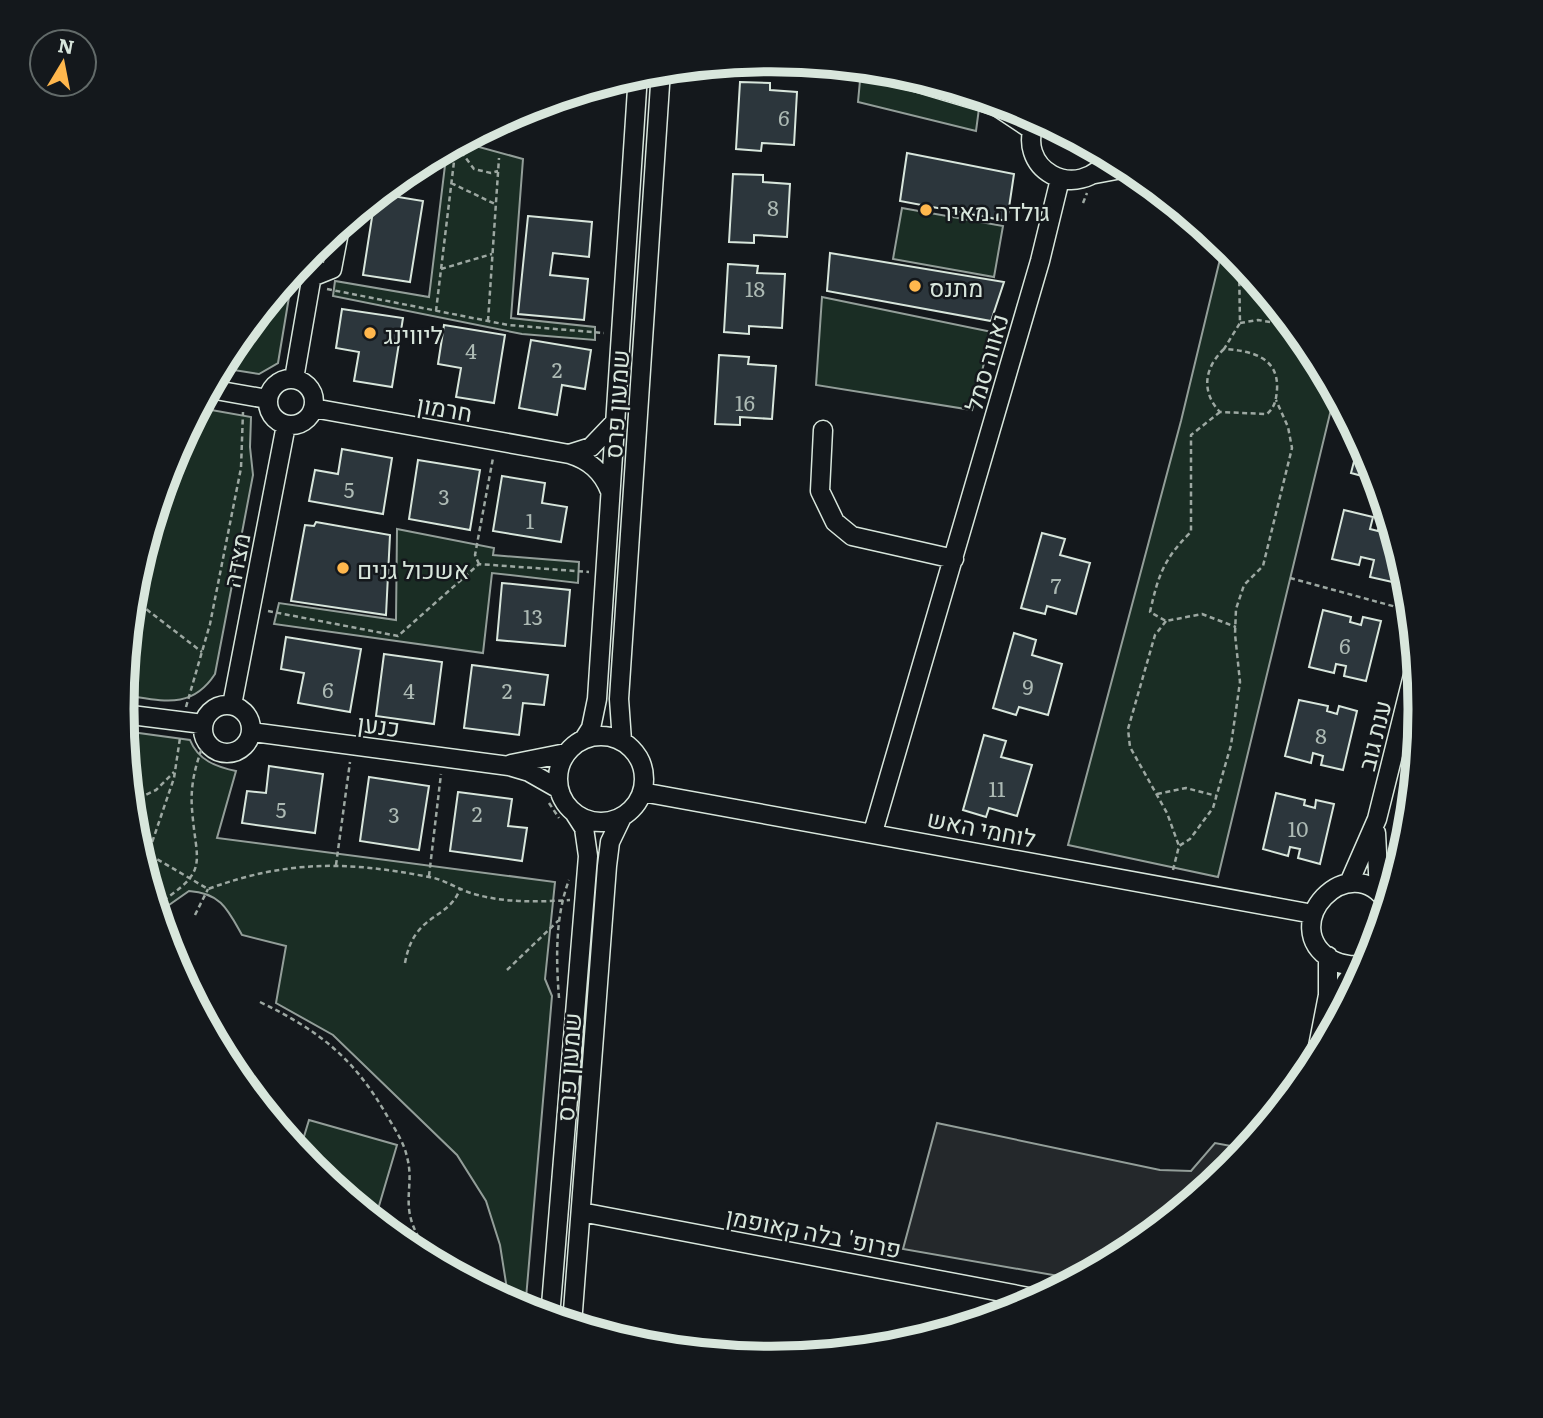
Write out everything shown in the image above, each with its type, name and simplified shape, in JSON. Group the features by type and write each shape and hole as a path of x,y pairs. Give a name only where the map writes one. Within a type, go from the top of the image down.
{"street":[{"name":"שמעון פרס","path":"622,741 619,699 660,82"},
{"name":"שמעון פרס","path":"584,739 595,713 596,570 610,491 637,86"},
{"path":"1034,128 1031,141 1037,160 1051,174 1060,178 1094,180 1115,172"},
{"path":"1094,180 1104,166"},
{"name":"נאווה סמל","path":"873,832 1040,261 1060,178"},
{"path":"311,282 332,269 337,243"},
{"path":"294,379 314,266"},
{"path":"294,379 312,393 313,408 300,424 286,425 274,418 267,399 279,381 294,379"},
{"path":"220,391 267,399"},
{"name":"חרמון","path":"313,408 581,457 598,470 610,491"},
{"path":"569,454 591,447 614,423"},
{"name":"מצדה","path":"233,705 286,425"},
{"path":"822,430 820,491 835,522 852,536 954,559"},
{"name":"ענת גוב","path":"1349,883 1377,819 1408,694"},
{"path":"134,716 182,722 204,732 216,751 231,753 245,746 252,732 245,712 233,705 214,709 204,732"},
{"name":"כנען","path":"252,732 500,765 529,772 552,784"},
{"path":"551,1306 587,840 569,818 566,805 552,784 566,753 584,739 602,736 622,741 631,748 643,767 639,801 622,817 603,822 569,818"},
{"name":"כנען","path":"500,765 566,753"},
{"name":"לוחמי האש","path":"642,792 1313,914"},
{"name":"שמעון פרס","path":"573,1314 607,866 610,842 622,817"},
{"name":"ענת גוב","path":"1377,819 1375,858 1382,890"},
{"path":"1356,963 1340,963 1328,956 1313,936 1313,914 1330,890 1349,883 1360,883 1381,895"},
{"path":"1323,1028 1330,981 1328,956"},
{"path":"1340,997 1348,980"},
{"name":"פרופ' בלה קאופמן","path":"581,1212 1021,1296"}],"path":[{"path":"462,152 474,169 491,173 498,171"},
{"path":"436,311 455,156"},
{"path":"488,321 499,158"},
{"path":"1083,203 1094,180"},
{"path":"451,183 496,205"},
{"path":"441,269 493,254"},
{"path":"1220,412 1208,394 1207,383 1213,361 1240,323 1239,276"},
{"path":"311,282 488,321 621,334"},
{"path":"1240,323 1258,320 1279,324"},
{"path":"1224,349 1252,353 1269,361 1277,379 1276,400 1273,409 1261,416 1220,412 1191,435 1191,532 1171,552 1157,583 1150,612 1166,621 1202,614 1236,626"},
{"path":"151,853 176,770 182,722 210,624 241,468 245,395"},
{"path":"1173,870 1179,846 1200,827 1217,796 1229,754 1240,694 1236,609 1244,585 1263,566 1292,449 1288,428 1276,400"},
{"path":"479,564 475,555 496,440"},
{"path":"251,608 398,636 479,564 596,570"},
{"path":"1290,578 1400,608"},
{"path":"143,607 201,652"},
{"path":"1166,621 1156,635 1128,729 1130,747 1157,794 1179,846"},
{"path":"164,900 177,892 189,879 199,856 192,811 192,783 204,732"},
{"path":"336,865 352,745"},
{"path":"429,877 443,757"},
{"path":"141,797 156,790 176,770"},
{"path":"552,784 544,796 569,818"},
{"path":"1157,794 1186,788 1217,796"},
{"path":"1393,840 1399,800"},
{"path":"152,856 208,889"},
{"path":"195,915 208,889 251,873 297,866 336,865 429,877 506,902 584,900"},
{"path":"559,1002 556,968 560,919 573,871"},
{"path":"405,963 412,937 424,922 451,905 460,889"},
{"path":"507,970 560,919"},
{"path":"260,1002 324,1037 352,1065 377,1099 408,1159 407,1201 410,1219 425,1244"}],"green space":[{"path":"860,78 936,93 979,107 976,131 858,102"},
{"path":"474,146 523,159 511,318 595,327 595,340 522,334 333,296 335,281 429,297 445,162"},
{"path":"902,208 1003,226 994,277 893,259"},
{"path":"1221,257 1277,321 1332,406 1218,877 1068,845 1181,421"},
{"path":"290,292 278,363 259,374 233,370"},
{"path":"822,297 992,332 972,410 816,385"},
{"path":"209,410 251,417 253,475 215,674 196,694 162,700 135,696 146,585 168,504"},
{"path":"397,529 494,548 493,555 579,562 578,583 492,573 483,653 274,624 279,603 396,620"},
{"path":"135,733 190,740 193,747 208,762 236,771 217,838 555,882 545,979 552,996 526,1297 507,1289 500,1245 486,1201 457,1155 333,1035 276,1003 286,946 242,935 216,899 200,892 189,891 166,907 146,833"},
{"path":"309,1120 397,1145 378,1210 351,1188 303,1141"}],"shaded area":[{"path":"937,1123 1160,1170 1191,1171 1215,1143 1234,1147 1192,1188 1159,1215 1126,1239 1061,1276 903,1249"}],"building":[{"path":"740,82 770,83 770,90 797,92 794,145 762,143 761,151 736,149"},
{"path":"907,153 1014,174 1007,221 900,201"},
{"path":"733,174 763,175 763,182 790,184 787,237 754,235 754,243 729,242"},
{"path":"393,196 423,201 410,282 363,275 373,212"},
{"path":"528,216 592,222 589,257 553,253 550,275 588,279 584,320 518,314"},
{"name":"מתנס","path":"830,253 1004,282 991,321 827,291"},
{"path":"728,264 758,266 757,273 785,274 782,328 749,326 749,334 724,332"},
{"name":"ליווינג","path":"342,309 403,318 392,387 354,381 359,352 336,348"},
{"name":"ליווינג","path":"444,325 505,335 494,403 456,397 461,368 438,364"},
{"path":"531,340 591,350 585,389 562,385 557,415 519,408"},
{"path":"719,355 749,357 748,364 776,366 772,419 740,417 740,425 715,424"},
{"path":"342,449 392,458 383,514 309,501 315,470 338,474"},
{"path":"1356,455 1364,477 1351,473"},
{"path":"418,460 480,470 470,530 409,519"},
{"path":"502,476 545,483 542,503 567,507 561,542 493,531"},
{"path":"1344,510 1373,517 1370,529 1378,531 1380,522 1396,583 1370,577 1374,560 1361,557 1359,565 1332,559"},
{"name":"אשכול גנים","path":"316,522 390,535 386,615 291,601 305,525 314,526"},
{"path":"1042,533 1065,539 1060,555 1090,563 1076,614 1047,606 1045,614 1021,608"},
{"path":"502,583 570,590 565,646 497,640"},
{"path":"1323,610 1351,617 1350,622 1361,625 1363,617 1381,621 1366,681 1344,676 1346,666 1336,664 1334,673 1309,667"},
{"path":"1014,633 1036,640 1032,655 1062,664 1048,715 1019,707 1016,715 993,708"},
{"path":"286,637 361,649 350,712 298,703 304,673 281,669"},
{"path":"384,654 442,662 434,724 376,716"},
{"path":"472,665 548,675 544,705 523,703 519,735 464,728"},
{"path":"1299,700 1328,706 1327,711 1337,714 1339,706 1357,711 1343,770 1321,765 1323,756 1313,753 1311,763 1285,756"},
{"path":"984,735 1006,741 1001,757 1032,765 1017,816 989,808 986,817 963,810"},
{"path":"269,766 323,774 315,833 242,823 247,791 266,793"},
{"path":"369,777 429,786 419,850 360,841"},
{"path":"458,792 512,799 508,826 527,828 522,861 450,851"},
{"path":"1276,793 1305,800 1304,805 1315,808 1316,800 1334,804 1320,864 1298,858 1300,849 1290,847 1288,856 1263,849"}],"place":[{"name":"גולדה מאיר","path":"926,210"},
{"name":"מתנס","path":"915,286"},
{"name":"ליווינג","path":"370,333"},
{"name":"אשכול גנים","path":"343,568"}]}
